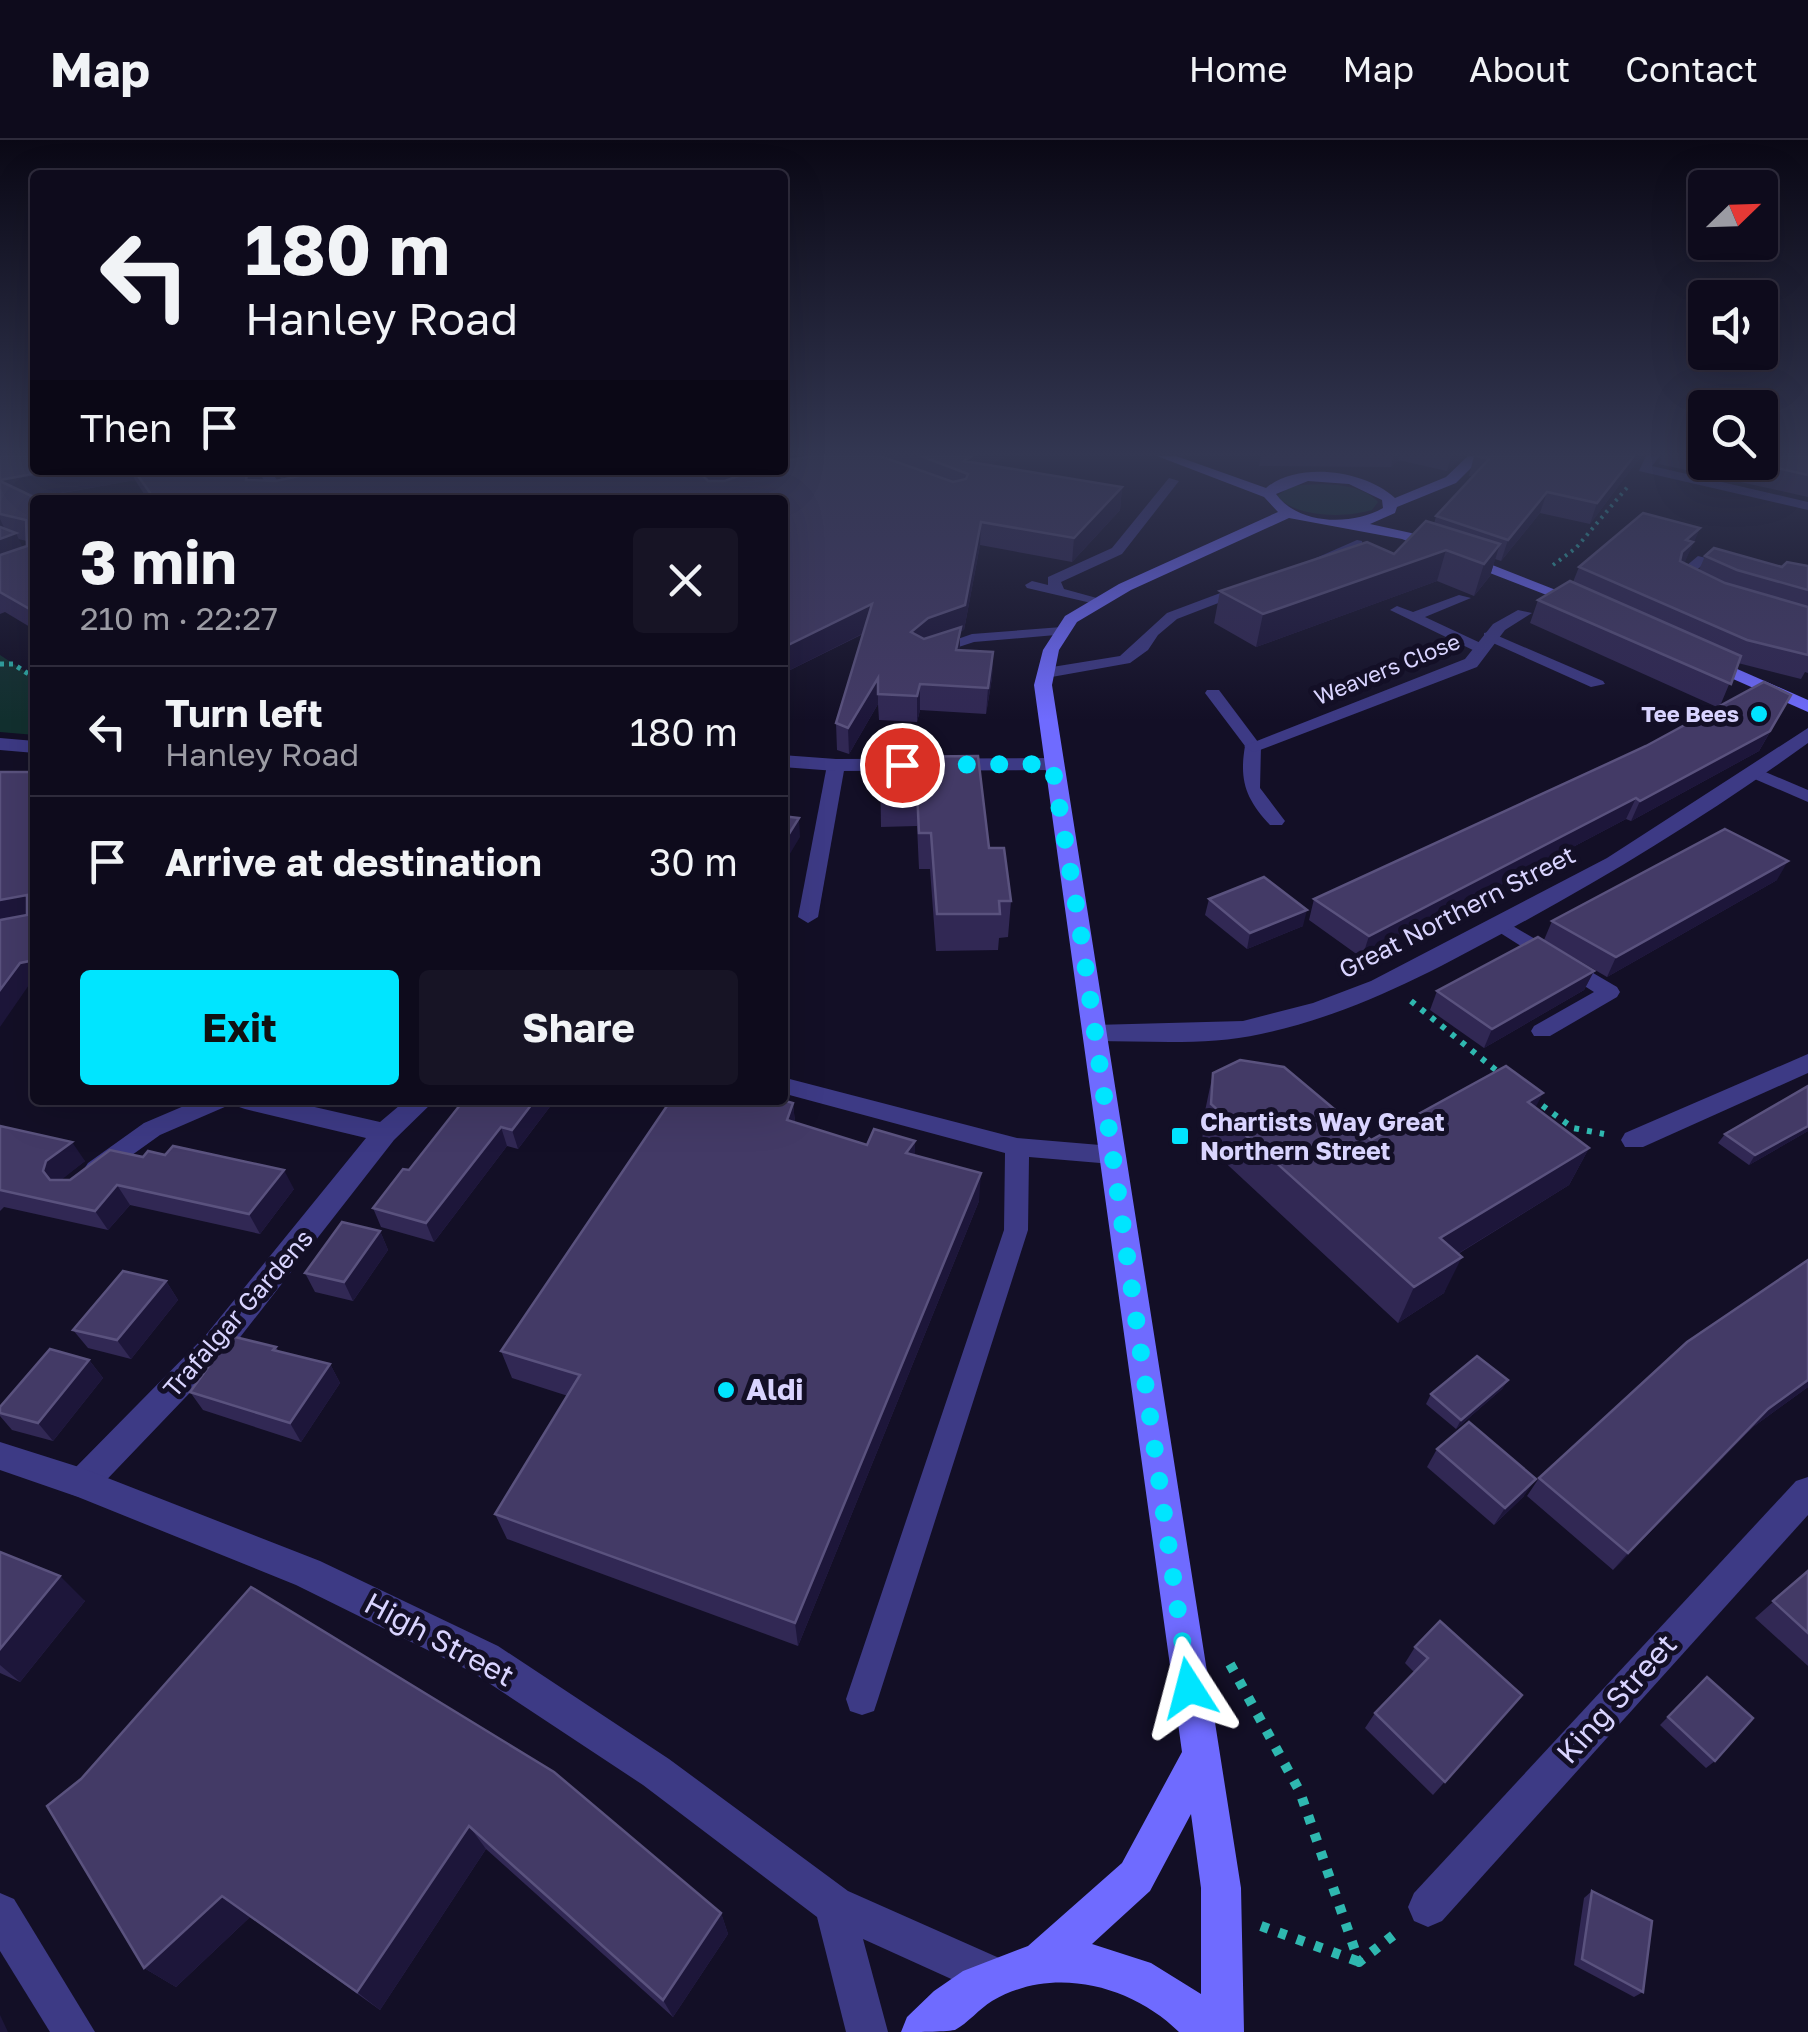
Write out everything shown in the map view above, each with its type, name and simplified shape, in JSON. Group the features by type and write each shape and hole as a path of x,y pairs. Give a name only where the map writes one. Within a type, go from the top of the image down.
{"main road":[{"path":"1219,544 1124,587 1071,620 1051,650 1043,685 1222,1911 1223,2032"},
{"path":"1429,544 1530,581 1595,610"},
{"path":"1679,648 1808,707"},
{"path":"1041,1962 1136,1876 1200,1757"},
{"path":"922,2032 950,2002 991,1976 1041,1962 1077,1961 1113,1968 1171,1996 1210,2032"}],"street":[{"name":"Weavers Close","path":"1253,746 1471,663 1506,622 1561,594"},
{"name":"Great Northern Street","path":"1094,1034 1257,1028 1329,1008 1392,983 1501,925 1713,802 1808,734"},
{"path":"0,744 30,747"},
{"path":"788,762 1052,764"},
{"path":"1634,1140 1808,1063"},
{"path":"266,1105 385,1133"},
{"name":"Trafalgar Gardens","path":"82,1483 216,1346 385,1133 416,1105"},
{"name":"High Street","path":"0,1456 82,1483 308,1574 485,1659 656,1772 834,1905 991,1976"},
{"name":"King Street","path":"1428,1908 1805,1500"},
{"path":"834,1905 867,2032"},
{"path":"0,1913 74,2032"}],"lane":[{"path":"1059,592 1052,585 1053,580 1117,551 1122,544"},
{"path":"1302,566 1357,544"},
{"path":"1702,592 1680,577 1703,559"},
{"path":"1046,674 1125,660 1143,648 1152,632 1172,616 1265,580"},
{"path":"1032,585 1098,602"},
{"path":"1464,598 1405,614 1597,684"},
{"path":"922,656 940,646 972,638 1062,631"},
{"path":"1212,693 1253,746 1248,776 1252,796 1276,821"},
{"path":"808,917 836,765"},
{"path":"1756,772 1808,797"},
{"path":"1501,925 1610,992 1542,1031"},
{"path":"788,1087 1017,1146 1112,1155"},
{"path":"82,1180 152,1129 207,1105"},
{"path":"862,1698 1016,1230 1017,1146"}],"path":[{"path":"1530,581 1579,544"},
{"path":"0,655 30,675"},
{"path":"0,664 12,664"},
{"path":"1392,983 1441,1028 1504,1076"},
{"path":"1519,1088 1574,1128 1634,1140"},
{"path":"1224,1654 1300,1792 1359,1962"},
{"path":"1359,1962 1428,1908"},
{"path":"1222,1911 1359,1962"}],"green space":[{"path":"0,655 30,675 30,735 0,732"}],"building":[{"path":"30,544 30,609 0,592 0,555"},
{"path":"788,544 977,544 965,605 928,618 911,632 924,639 961,627 956,650 993,652 988,688 920,684 917,696 878,694 878,678 848,728 836,723 872,604 788,645"},
{"path":"1360,544 1372,544 1394,554 1403,544 1500,544 1484,564 1446,550 1263,614 1220,591"},
{"path":"1606,544 1690,544 1682,552 1680,561 1725,583 1808,607 1808,655 1747,640 1579,567"},
{"path":"1714,548 1782,567 1787,562 1808,566 1808,590 1737,570 1705,556"},
{"path":"1570,581 1741,656 1731,684 1538,600"},
{"path":"1764,682 1791,695 1770,731 1640,801 1636,798 1369,936 1314,899 1646,746"},
{"path":"978,756 989,848 1004,848 1011,901 999,901 1000,914 937,914 931,833 919,833 917,790 880,791 880,757"},
{"path":"0,772 30,772 30,961 20,963 0,990 0,920 27,915 27,895 0,900"},
{"path":"788,817 799,818 788,835"},
{"path":"1725,829 1788,861 1616,957 1552,921"},
{"path":"1264,877 1307,910 1250,933 1209,899"},
{"path":"1538,937 1594,971 1492,1029 1437,991"},
{"path":"1240,1060 1284,1067 1371,1140 1506,1066 1543,1093 1528,1102 1589,1148 1440,1238 1462,1257 1414,1287 1211,1104 1213,1073"},
{"path":"1808,1086 1808,1126 1755,1155 1725,1134"},
{"name":"Aldi","path":"788,1102 793,1103 787,1120 867,1145 874,1129 915,1141 906,1153 981,1173 795,1623 495,1514 580,1375 501,1351 668,1105 788,1105"},
{"path":"460,1105 531,1105 512,1130 501,1127 426,1223 373,1208 403,1169 409,1170"},
{"path":"0,1126 72,1142 46,1161 43,1171 50,1180 70,1180 110,1150 143,1157 148,1151 165,1155 173,1146 284,1170 249,1214 117,1185 95,1211 0,1190"},
{"path":"342,1222 380,1231 344,1282 305,1273"},
{"path":"1808,1260 1808,1380 1768,1409 1628,1553 1539,1478 1687,1342"},
{"path":"123,1271 166,1281 117,1340 73,1330"},
{"path":"231,1336 330,1364 290,1423 190,1392"},
{"path":"50,1349 89,1360 38,1423 0,1413 0,1407"},
{"path":"1477,1356 1508,1380 1461,1420 1431,1394"},
{"path":"1469,1422 1536,1479 1505,1508 1437,1449"},
{"path":"0,1552 60,1576 0,1649"},
{"path":"1808,1571 1808,1633 1773,1601"},
{"path":"251,1587 554,1772 721,1913 663,2000 469,1826 357,1992 222,1896 144,1968 47,1806 81,1779"},
{"path":"1440,1621 1522,1695 1445,1782 1375,1713 1428,1658 1415,1647"},
{"path":"1707,1677 1753,1718 1715,1761 1668,1717"},
{"path":"1592,1891 1652,1921 1643,1992 1582,1959"}],"place":[{"name":"Tee Bees","path":"1759,714"},
{"name":"Chartists Way Great Northern Street","path":"1180,1136"},
{"name":"Aldi","path":"726,1390"}],"route":[{"path":"902,765 1052,764 1080,928 1189,1688"}]}
